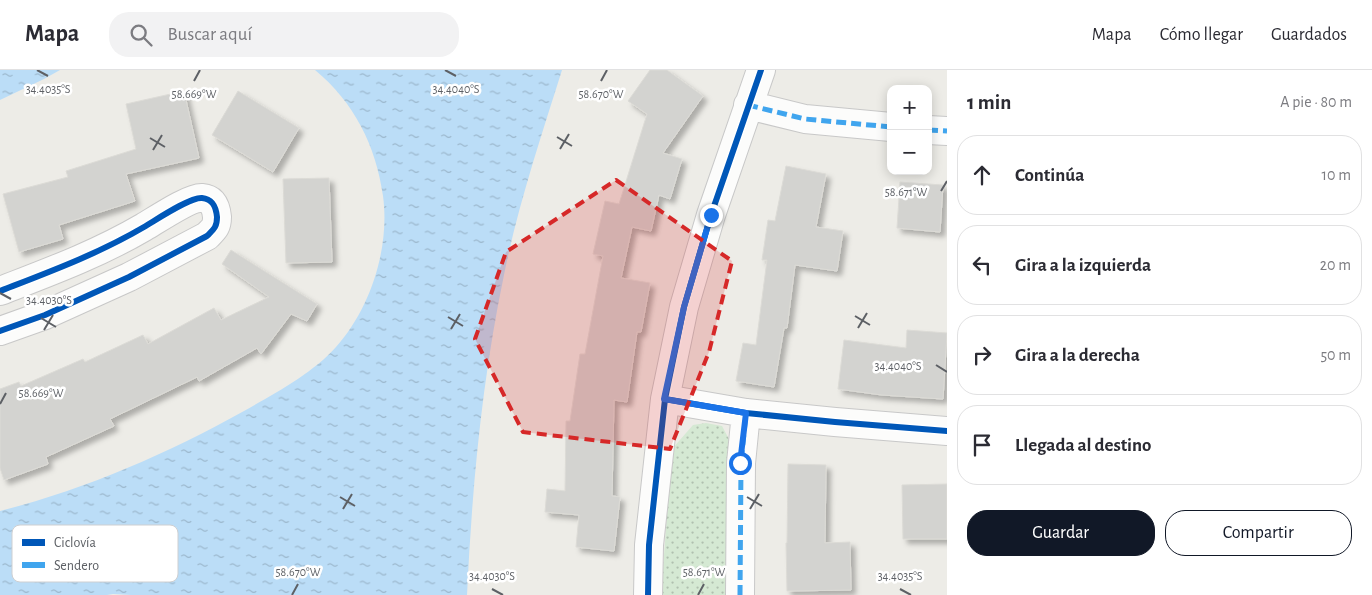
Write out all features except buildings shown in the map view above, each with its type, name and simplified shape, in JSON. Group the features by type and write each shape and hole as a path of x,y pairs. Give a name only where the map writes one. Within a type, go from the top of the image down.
{"street":[{"path":"648,595 649,545 664,399 684,307 711,215 761,70"},
{"path":"748,105 805,120 887,127"},
{"path":"932,130 947,131"},
{"path":"0,291 73,263 136,232 185,203 201,198 211,201 216,207 217,219 215,228 207,236 129,277 45,315 0,331"},
{"path":"664,399 746,413 947,431"},
{"path":"740,595 740,463 746,413"}],"highlighted area":[{"path":"616,180 732,261 709,352 670,449 523,432 475,339 506,252"}],"green space":[{"path":"706,423 722,426 730,441 732,595 661,595 672,449 693,425"}],"water":[{"path":"0,70 60,70 0,100"},
{"path":"315,70 562,70 530,171 516,223 496,314 479,434 467,595 0,595 0,511 95,481 156,456 215,427 293,382 316,366 336,347 359,314 368,296 380,256 384,236 383,196 375,160 361,126 341,96"}],"marked path":[{"path":"748,105 805,119 887,127"},
{"path":"932,130 947,131"},
{"path":"740,595 741,463 746,413"}],"cycle path":[{"path":"648,595 649,545 665,399 684,307 711,215 761,70"},
{"path":"0,291 109,246 190,201 202,198 209,200 215,207 216,226 207,236 129,277 45,315 0,331"},
{"path":"665,399 746,413 947,431"}],"route":[{"path":"711,215 684,307 664,399 746,413 740,463"}]}
